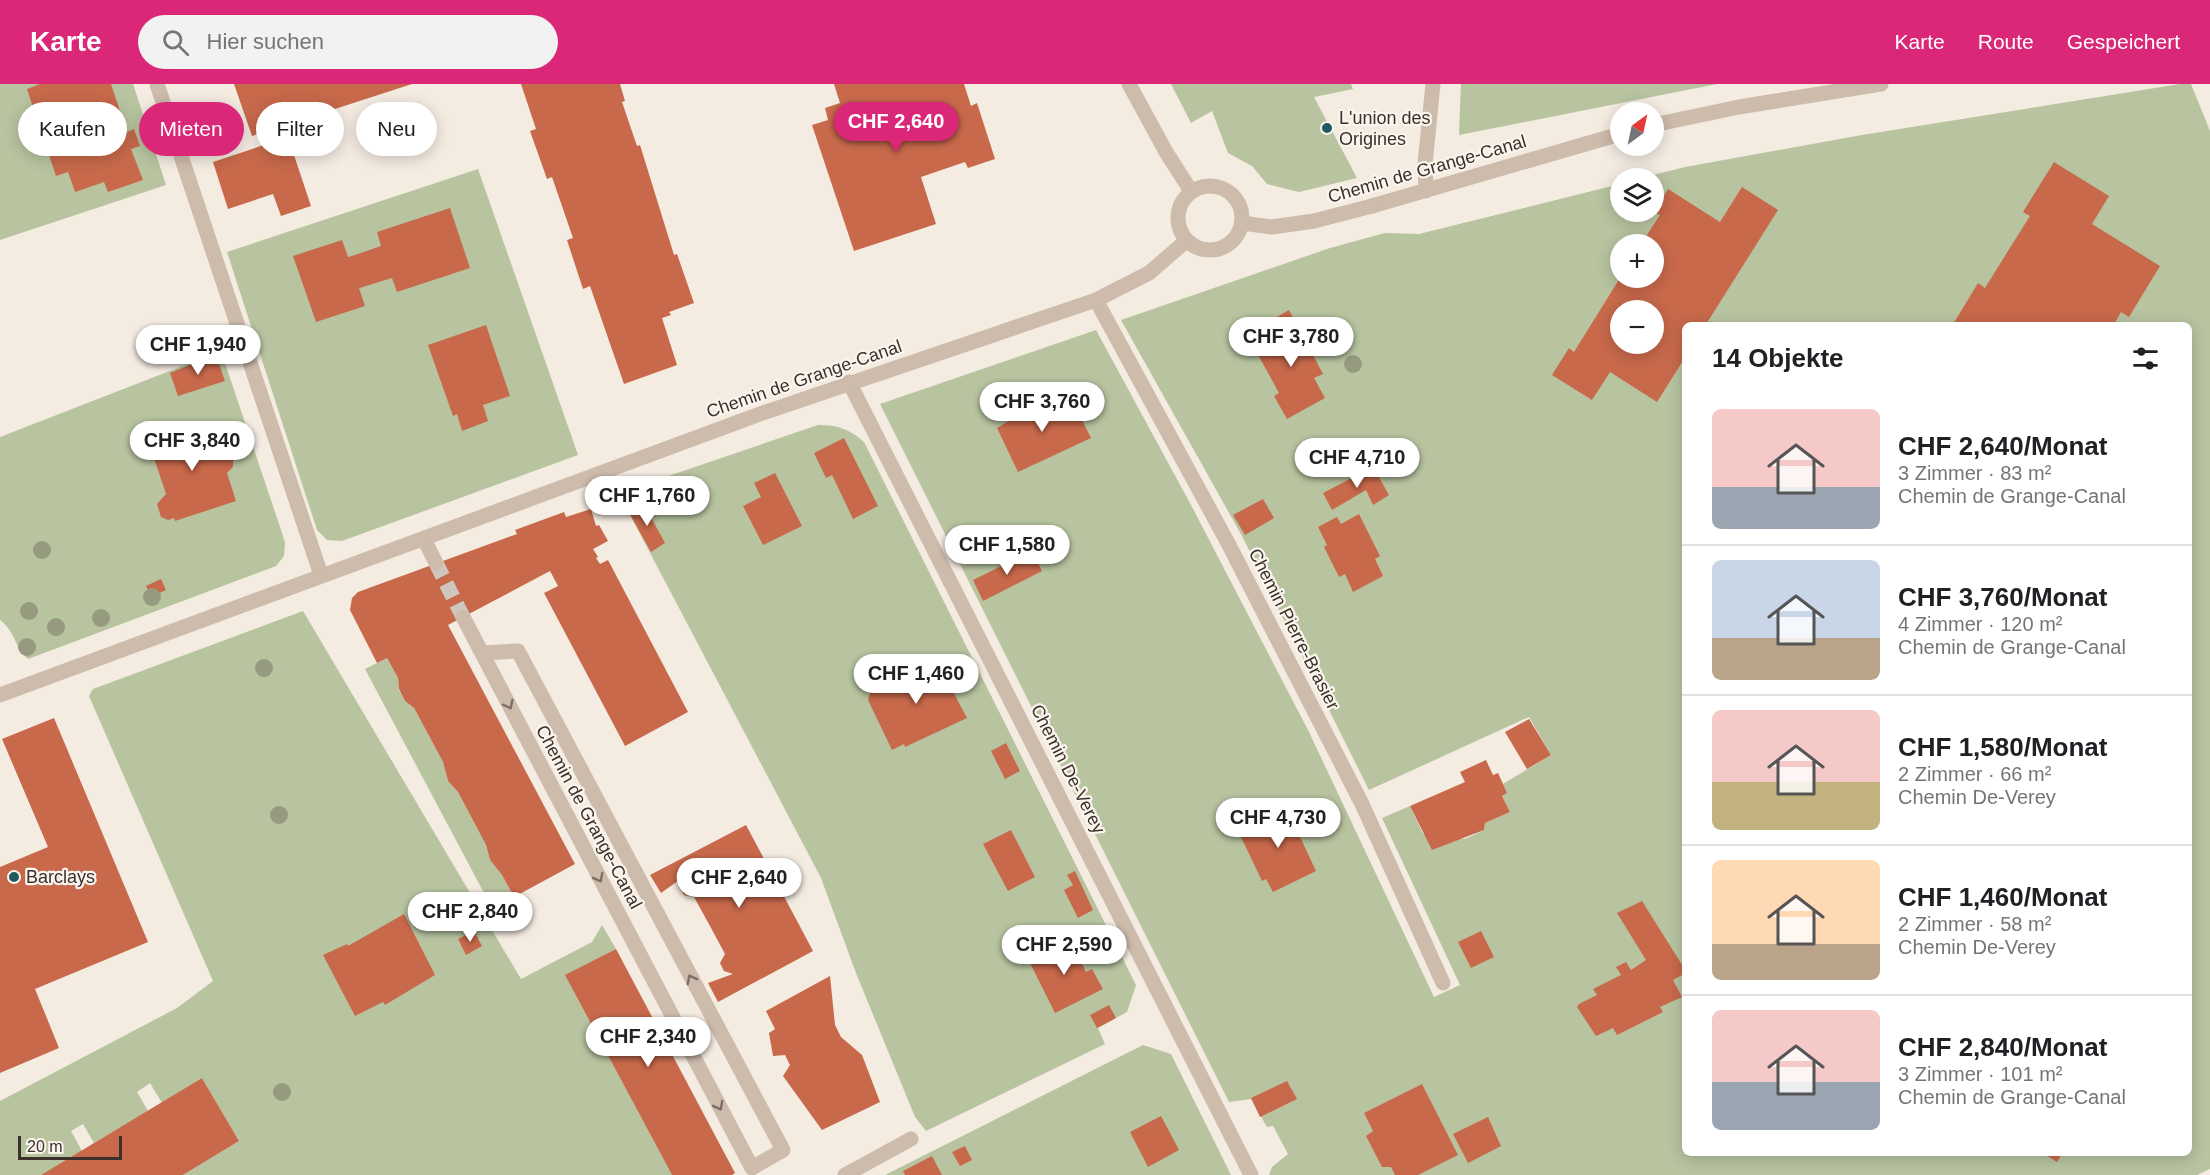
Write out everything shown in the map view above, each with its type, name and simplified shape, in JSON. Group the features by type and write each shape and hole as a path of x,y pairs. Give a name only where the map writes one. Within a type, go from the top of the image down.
{"street":[{"path":"157,84 321,576"},
{"path":"1129,84 1191,191"},
{"path":"1426,191 1425,164 1433,84"},
{"path":"1664,123 1739,107 1881,84"},
{"name":"Chemin de Grange-Canal","path":"1242,223 1272,227 1314,221 1610,137"},
{"path":"1209,186 1227,191 1236,199 1242,210 1242,223 1237,236 1226,246 1213,250 1198,249 1186,241 1177,220 1178,209 1191,191 1209,186"},
{"name":"Chemin de Grange-Canal","path":"0,695 849,382 1096,300 1149,273 1186,241"},
{"name":"Chemin Pierre-Brasier","path":"1096,300 1229,545 1357,794 1443,983"},
{"name":"Chemin De-Verey","path":"849,382 1251,1175"},
{"path":"424,539 436,563"},
{"name":"Chemin de Grange-Canal","path":"463,617 752,1168 783,1150 518,651 482,653"},
{"path":"844,1175 911,1139"}],"green space":[{"path":"0,84 133,84 139,102 139,156 157,156 166,185 0,240"},
{"path":"1171,84 1351,84 1353,89 1314,97 1357,178 1299,192 1267,184 1252,166 1228,153 1212,111 1191,123"},
{"path":"1461,84 1717,84 1626,102 1610,102 1610,105 1459,135"},
{"path":"2191,84 2210,131 2210,1169 2197,1175 1269,1175 1272,1167 1288,1154 1273,1126 1267,1127 1251,1099 1229,1102 880,404 1096,330 1191,505 1309,732 1434,997 1460,985 1382,818 1410,806 1423,834 1465,839 1484,830 1485,823 1510,812 1502,796 1507,793 1503,784 1551,755 1529,717 1369,790 1242,536 1121,320 1330,248 1385,233 1419,234 1610,186 1610,222 1664,222 1664,172 1862,135"},
{"path":"478,169 578,455 342,541 327,540 317,530 227,252"},
{"path":"221,351 285,542 284,556 276,566 28,659 20,650 9,629 0,620 0,437"},
{"path":"818,425 843,429 864,442 1136,985 1127,1012 1098,1028 1105,1044 926,1131 915,1117 856,973 821,878 628,511 643,503 642,485"},
{"path":"303,611 521,979 592,942 602,925 616,949 566,976 672,1175 183,1175 239,1141 202,1078 162,1103 150,1083 137,1092 148,1111 94,1143 83,1124 71,1131 82,1151 42,1175 0,1175 0,1101 177,1008 213,981 89,696 93,689"},
{"path":"387,658 398,678 399,690 405,701 414,708 443,762 448,781 458,792 486,845 490,860 502,875 514,897 492,908 365,669"},
{"path":"1143,1045 1171,1054 1231,1175 885,1175"}],"building":[{"path":"40,84 111,84 117,102 31,102 27,89"},
{"path":"234,84 412,84 344,106 344,102 256,102 256,135 252,136 244,113 244,102 240,102"},
{"path":"521,84 620,84 625,101 622,102 637,146 640,145 674,255 677,254 694,303 669,312 671,315 662,318 677,365 624,384 590,286 583,289 567,240 573,238 552,177 547,179 530,131 536,129"},
{"path":"834,84 964,84 971,106 977,103 995,159 968,168 965,162 921,177 936,224 854,251 812,125 828,120 825,108 840,103"},
{"path":"134,129 139,146 131,149 143,180 108,192 104,182 75,192 68,172 56,176 49,156 127,156 127,132"},
{"path":"256,148 256,156 294,156 311,206 281,216 273,194 228,209 213,162 231,156 244,156 244,152"},
{"path":"2054,162 2109,196 2092,224 2160,266 2129,317 2121,312 2115,322 1954,322 1978,283 1985,288 2030,216 2023,212"},
{"path":"1742,187 1778,210 1708,322 1682,322 1682,362 1657,402 1610,372 1592,400 1552,375 1569,348 1574,352 1614,288 1664,288 1664,234 1648,234 1655,222 1664,222 1664,196 1668,189 1720,222"},
{"path":"450,208 470,268 397,292 392,278 359,288 365,306 316,322 293,256 342,240 348,257 352,256 381,246 377,232"},
{"path":"1289,310 1323,374 1314,378 1325,398 1287,419 1274,396 1279,393 1255,349 1283,331 1275,318"},
{"path":"486,325 510,396 483,405 488,421 462,431 457,414 453,416 428,345"},
{"path":"216,355 225,381 178,396 170,373"},
{"path":"1058,392 1071,416 1078,412 1091,438 1018,472 997,428"},
{"path":"210,421 220,452 228,453 233,458 233,467 227,473 236,501 175,521 174,518 168,520 161,517 157,504 166,494 148,440"},
{"path":"844,438 878,506 853,519 832,475 826,478 814,453"},
{"path":"1365,451 1373,463 1356,473 1349,461"},
{"path":"1373,467 1389,495 1373,505 1366,490 1332,510 1323,493"},
{"path":"775,473 802,526 763,545 743,506 761,497 754,483"},
{"path":"1263,499 1274,518 1245,535 1233,515"},
{"path":"643,503 665,543 651,552 628,511"},
{"path":"591,509 596,526 599,525 608,541 593,549 598,557 596,558 600,564 608,560 688,712 625,746 544,593 558,586 550,571 448,625 575,864 514,897 502,875 490,860 486,845 458,792 448,781 443,762 414,708 405,701 399,689 398,678 387,658 377,663 350,610 352,598 358,592 517,534 515,530 564,512 566,517"},
{"path":"1359,514 1380,556 1375,559 1383,576 1353,592 1345,574 1339,577 1324,547 1327,545 1318,527 1337,517 1341,524"},
{"path":"1032,551 1042,571 983,601 973,580"},
{"path":"161,579 166,590 151,597 146,586"},
{"path":"933,654 967,718 905,747 904,744 892,750 868,700 870,693 912,672 909,666"},
{"path":"54,718 148,942 35,989 59,1048 0,1073 0,867 48,847 2,739"},
{"path":"1529,719 1551,755 1527,769 1505,732"},
{"path":"1006,743 1020,771 1005,779 991,751"},
{"path":"1486,760 1493,775 1498,773 1507,793 1502,796 1510,812 1485,823 1484,830 1432,850 1410,806 1465,782 1460,772"},
{"path":"1285,805 1316,871 1273,892 1266,879 1262,881 1240,835 1255,828 1251,820"},
{"path":"746,825 813,951 718,1002 708,983 733,974 724,971 720,963 725,954 694,897 684,895 679,887 682,878 661,893 650,875"},
{"path":"1011,830 1035,877 1008,891 983,844"},
{"path":"1075,871 1093,910 1078,918 1064,890 1073,885 1067,875"},
{"path":"1642,901 1682,965 1682,975 1673,980 1682,997 1660,1007 1663,1012 1617,1035 1613,1028 1596,1036 1577,1007 1597,995 1593,989 1621,975 1616,967 1626,962 1631,970 1646,960 1617,913"},
{"path":"404,914 435,975 385,1005 383,1002 355,1016 323,955 347,944 348,946"},
{"path":"474,931 482,946 466,955 458,939"},
{"path":"1481,931 1494,957 1471,968 1458,942"},
{"path":"1069,938 1086,972 1092,969 1103,989 1055,1013 1028,959"},
{"path":"616,949 735,1173 732,1175 672,1175 565,975"},
{"path":"830,976 835,1025 841,1037 862,1055 880,1102 822,1130 783,1076 790,1065 785,1055 773,1056 769,1033 775,1029 766,1011"},
{"path":"1109,1005 1116,1018 1097,1028 1090,1015"},
{"path":"202,1078 239,1141 183,1175 41,1175"},
{"path":"1287,1081 1297,1099 1260,1117 1251,1098"},
{"path":"1422,1084 1458,1155 1418,1175 1395,1175 1391,1167 1382,1167 1366,1136 1373,1131 1364,1113"},
{"path":"1161,1116 1179,1150 1148,1167 1130,1132"},
{"path":"1488,1117 1501,1146 1468,1163 1453,1134"},
{"path":"965,1146 972,1160 960,1166 952,1152"},
{"path":"932,1156 942,1175 905,1175 903,1171"},
{"path":"2047,1156 2061,1156 2057,1162"}],"tunnel":[{"path":"436,563 463,617"}],"place":[{"name":"L'union des Origines","path":"1327,128"},
{"name":"Barclays","path":"14,877"}]}
